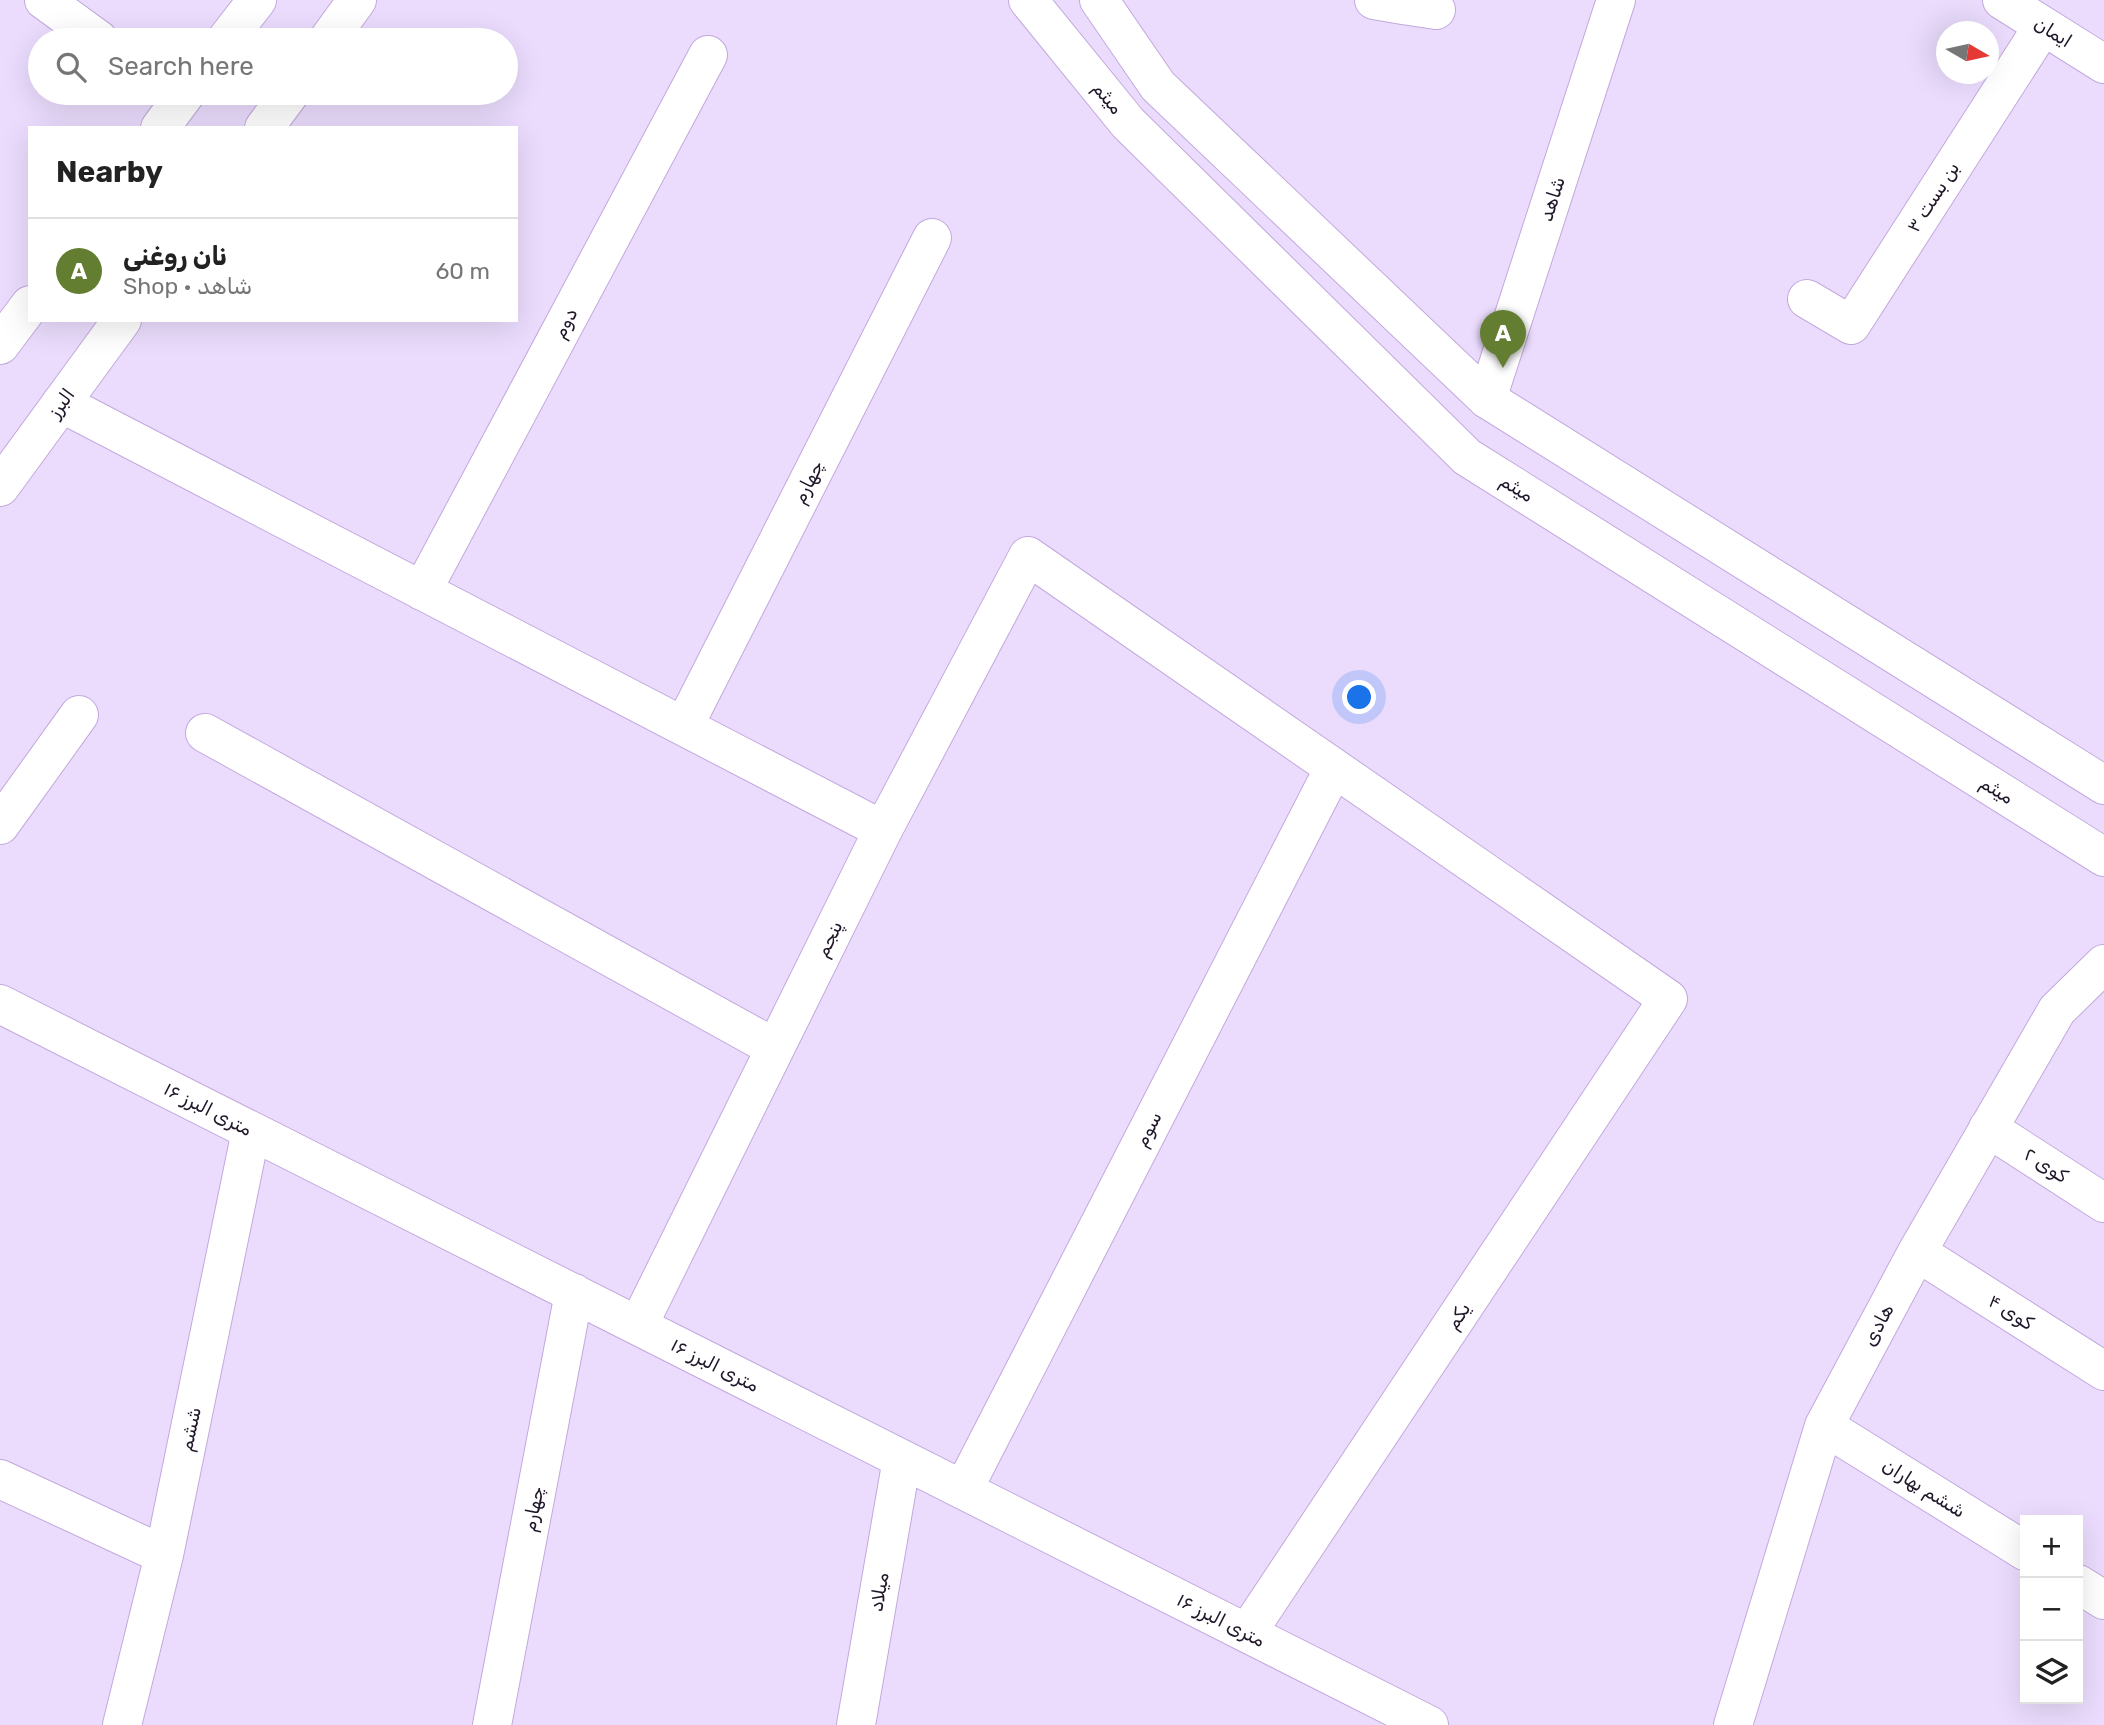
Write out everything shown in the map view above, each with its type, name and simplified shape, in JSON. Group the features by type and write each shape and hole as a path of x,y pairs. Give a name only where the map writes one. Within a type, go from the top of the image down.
{"street":[{"path":"44,0 82,28"},
{"path":"235,28 257,0"},
{"path":"337,28 357,0"},
{"name":"میثم","path":"1028,0 1128,123 1467,457 2104,857"},
{"path":"1099,0 1158,86 1488,398 2104,785"},
{"name":"شاهد","path":"1488,398 1616,0"},
{"name":"ایمان","path":"2002,0 2104,64"},
{"name":"بن بست ۳","path":"1807,299 1851,325 2043,26"},
{"name":"دوم","path":"422,591 708,55"},
{"path":"265,126 281,105"},
{"name":"چهارم","path":"684,726 932,238"},
{"path":"0,345 28,308"},
{"name":"البرز","path":"0,486 121,322"},
{"path":"61,403 883,830"},
{"name":"پنجم","path":"638,1326 883,830 1028,556 1334,768"},
{"path":"0,825 79,715"},
{"path":"205,733 775,1048"},
{"name":"یکم","path":"1247,1633 1668,999 1334,768"},
{"name":"سوم","path":"963,1490 1334,768"},
{"name":"هادی","path":"1733,1725 1824,1426 1917,1252 2057,1010 2104,964"},
{"name":"۱۶ متری البرز","path":"0,1004 1429,1725"},
{"name":"کوی ۲","path":"1988,1128 2104,1203"},
{"name":"ششم","path":"122,1725 164,1555 251,1131"},
{"name":"کوی ۴","path":"1917,1252 2104,1371"},
{"name":"چهارم","path":"492,1725 574,1293"},
{"name":"ششم بهاران","path":"1824,1426 2020,1548"},
{"name":"میلاد","path":"856,1725 902,1459"},
{"path":"0,1479 164,1555"},
{"path":"2083,1587 2104,1600"}],"place":[{"name":"نان روغنی","path":"1503,368"}]}
